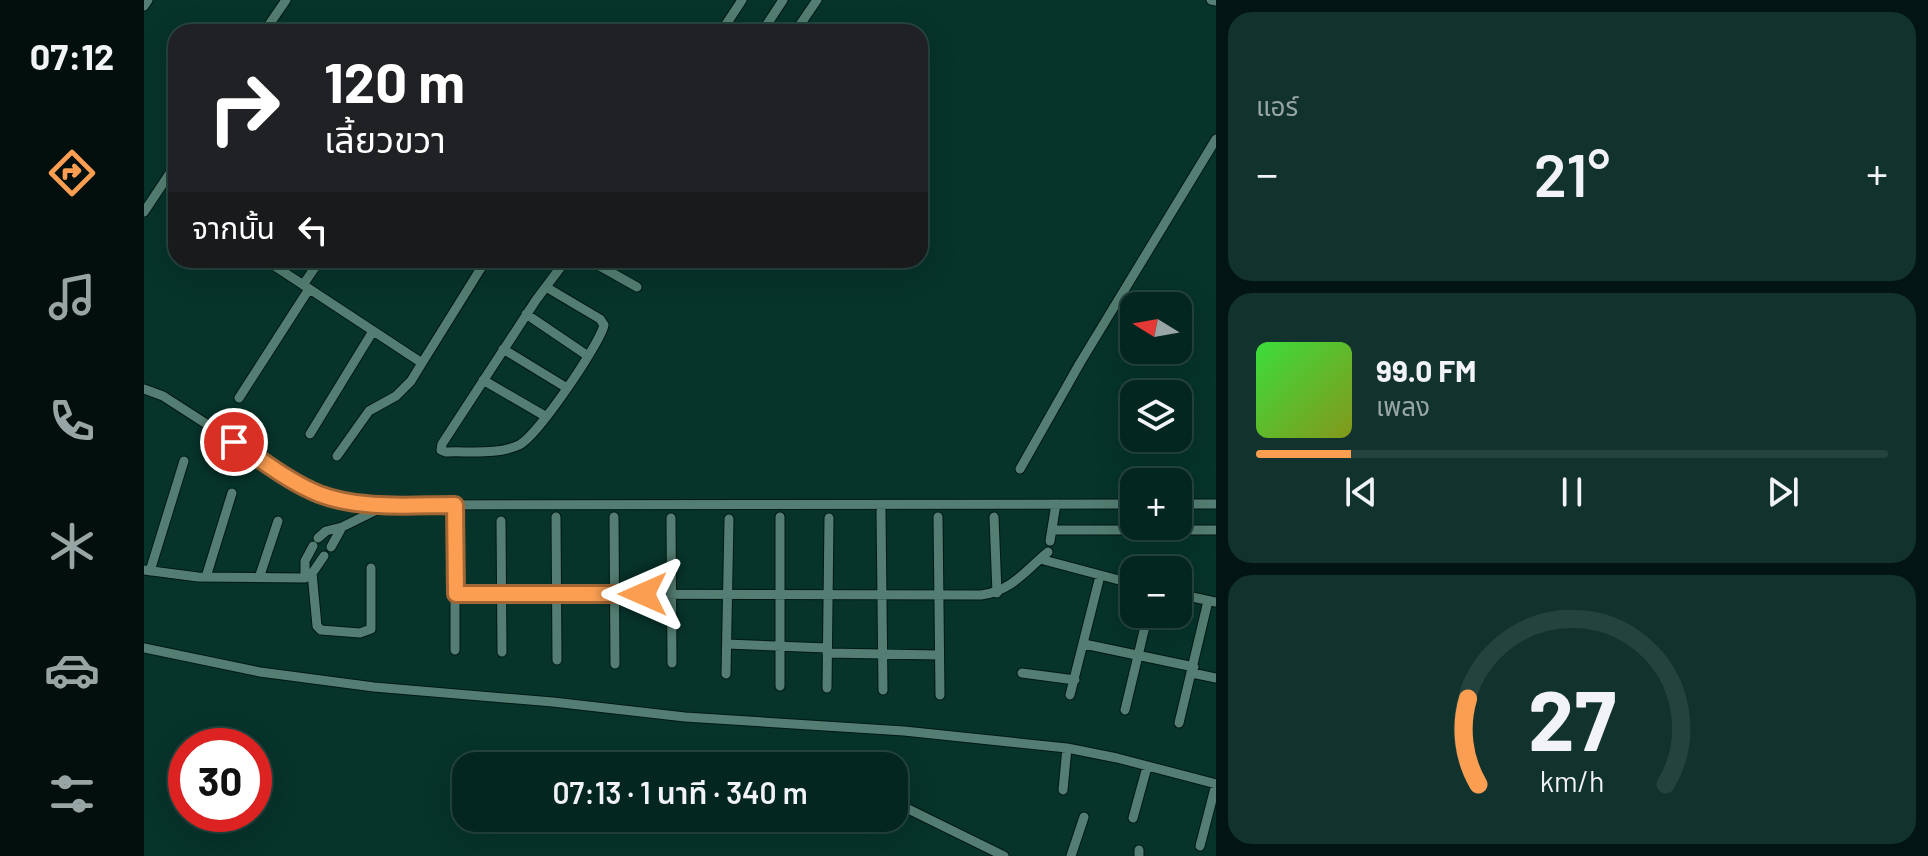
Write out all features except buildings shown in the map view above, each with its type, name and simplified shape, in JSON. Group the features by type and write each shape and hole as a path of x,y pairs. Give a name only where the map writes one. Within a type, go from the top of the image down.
{"street":[{"path":"144,6 148,0"},
{"path":"270,24 286,0"},
{"path":"726,24 742,0"},
{"path":"767,24 783,0"},
{"path":"800,24 817,0"},
{"path":"1020,469 1080,363 1216,139"},
{"path":"144,212 168,176"},
{"path":"278,268 422,363"},
{"path":"239,398 316,268"},
{"path":"337,456 369,411 396,396 411,381 481,268"},
{"path":"546,287 600,319 604,325 588,356 523,444 512,448 441,450 503,349 526,314 560,268"},
{"path":"603,268 637,287"},
{"path":"526,314 588,356"},
{"path":"310,434 373,331"},
{"path":"503,349 567,388"},
{"path":"483,380 545,416"},
{"path":"144,389 163,396 306,488 338,499 387,505 1120,504"},
{"path":"184,461 147,570 206,577 308,576 328,552 342,527"},
{"path":"206,577 232,493"},
{"path":"1050,541 1056,504"},
{"path":"1192,504 1216,504"},
{"path":"371,568 371,629 360,633 321,630 317,626 305,561 326,531 342,527 387,505"},
{"path":"455,505 455,650"},
{"path":"881,511 883,690"},
{"path":"556,517 557,660"},
{"path":"614,517 615,664"},
{"path":"780,517 780,686"},
{"path":"938,517 940,695"},
{"path":"994,517 997,593"},
{"path":"671,518 672,663"},
{"path":"827,688 829,518"},
{"path":"726,674 729,519"},
{"path":"259,578 278,521"},
{"path":"501,521 502,652"},
{"path":"1052,530 1216,530"},
{"path":"456,594 997,593 1013,585 1044,555 1120,581"},
{"path":"1070,695 1100,576"},
{"path":"1179,723 1212,602 1192,597"},
{"path":"1125,710 1145,628"},
{"path":"727,644 883,655 939,655"},
{"path":"1084,644 1216,678"},
{"path":"144,648 260,672 374,687 685,717 904,731 1067,748 1216,784 1200,846"},
{"path":"1022,673 1075,680"},
{"path":"1063,790 1067,748"},
{"path":"1133,818 1147,767"},
{"path":"908,809 1004,856"},
{"path":"1071,856 1084,817"}],"route":[{"path":"234,442 306,488 323,495 387,505 455,505 456,594 643,594"}]}
